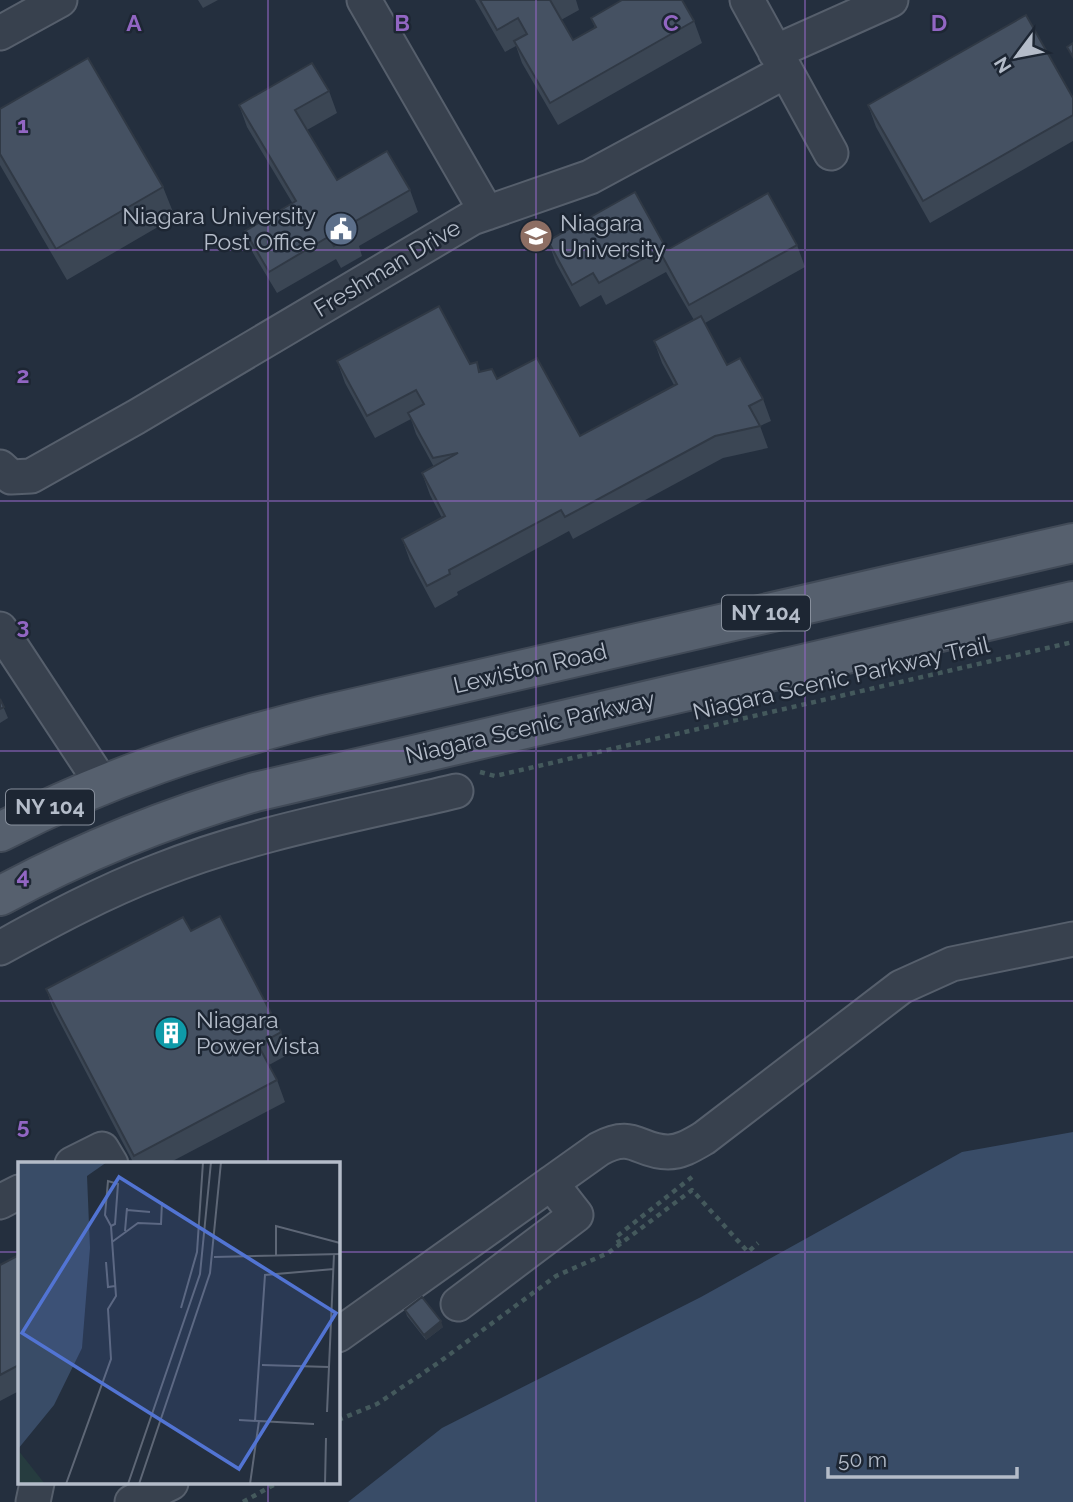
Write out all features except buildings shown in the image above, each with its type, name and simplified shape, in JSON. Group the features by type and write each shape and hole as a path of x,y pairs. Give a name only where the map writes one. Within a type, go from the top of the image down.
{"main road":[{"name":"Lewiston Road","path":"0,832 102,784 181,755 301,721 1073,542"},
{"name":"Niagara Scenic Parkway","path":"0,895 114,840 162,821 255,792 1073,601"}],"street":[{"path":"0,33 60,0"},
{"path":"364,0 487,212"},
{"path":"747,0 831,153"},
{"name":"Freshman Drive","path":"0,467 11,477 31,476 148,410 472,218 590,177 780,62 891,0"},
{"path":"0,629 102,784"},
{"path":"0,948 91,900 159,870 283,832 456,791"},
{"path":"340,1332 610,1143 622,1140 666,1152 679,1151 704,1138 901,987 952,964 1073,939"},
{"path":"76,1162 102,1149 110,1162"},
{"path":"458,1304 576,1215 551,1183"},
{"path":"0,1202 18,1193"},
{"path":"33,1502 37,1484"},
{"path":"132,1502 169,1484"}],"path":[{"name":"Niagara Scenic Parkway Trail","path":"495,776 1073,642"},
{"path":"620,1244 615,1237 702,1170"},
{"path":"340,1419 377,1404 438,1363 556,1276 608,1253 692,1190 748,1252 758,1243"},
{"path":"243,1502 275,1484"}],"water":[{"path":"1073,1132 1073,1502 348,1502 442,1428 701,1297 962,1152"}],"place":[{"name":"Niagara University Post Office","path":"341,229"},
{"name":"Niagara University","path":"536,236"},
{"name":"Niagara Power Vista","path":"171,1033"}]}
